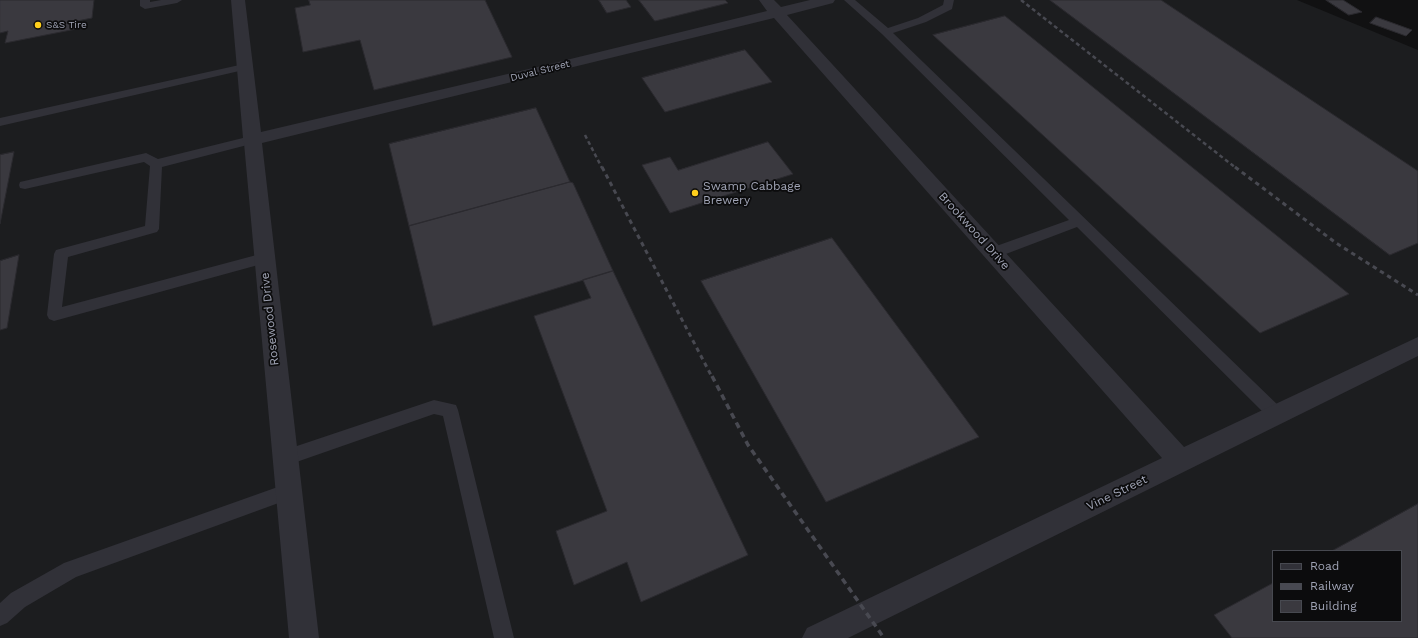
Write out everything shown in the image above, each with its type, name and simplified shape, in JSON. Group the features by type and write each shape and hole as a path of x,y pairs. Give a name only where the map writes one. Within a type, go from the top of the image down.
{"street":[{"name":"Rosewood Drive","path":"238,0 251,140 304,638"},
{"name":"Duval Street","path":"251,140 550,69 771,6 828,0"},
{"name":"Brookwood Drive","path":"771,6 1181,462"},
{"name":"Vine Street","path":"817,638 1418,346"}],"lane":[{"path":"145,0 145,6 177,0"},
{"path":"850,0 886,32 1277,415"},
{"path":"886,32 922,20 948,8 949,0"},
{"path":"0,122 244,67"},
{"path":"25,185 146,157 156,164 251,140"},
{"path":"156,164 152,229 61,254 54,315 264,258"},
{"path":"993,252 1080,222"},
{"path":"285,458 434,407 450,410 504,638"},
{"path":"0,616 18,600 71,570 289,491"}],"shaded area":[{"path":"0,0 1297,0 1418,50 1418,638 0,638"}],"building":[{"name":"S&S Tire","path":"0,0 94,0 92,18 77,21 76,29 5,43 8,31 0,33"},
{"path":"309,0 485,0 512,57 374,90 360,40 303,52 295,8 310,5"},
{"path":"599,0 626,0 631,7 607,13"},
{"path":"639,0 725,0 728,3 655,21"},
{"path":"1050,0 1161,0 1418,171 1418,243 1390,255"},
{"path":"1326,0 1343,0 1362,12 1349,15"},
{"path":"1005,16 1349,294 1260,333 933,35"},
{"path":"1376,17 1412,30 1406,36 1370,23"},
{"path":"745,50 772,82 665,112 642,78"},
{"path":"536,108 570,182 409,226 389,144"},
{"name":"Swamp Cabbage Brewery","path":"768,142 793,174 670,213 642,165 670,157 678,170"},
{"path":"14,152 0,224 0,155"},
{"path":"570,182 573,183 613,271 433,326 409,226"},
{"path":"832,238 979,437 826,502 701,281"},
{"path":"19,255 7,328 0,330 0,261"},
{"path":"613,271 748,555 641,602 627,562 574,585 556,531 607,511 534,316 591,298 583,280"},
{"path":"1418,504 1418,638 1232,638 1214,615 1272,584 1272,622 1402,622 1402,550 1334,550"}],"railway":[{"path":"1021,0 1236,168"},
{"path":"585,135 602,168"},
{"path":"602,167 712,377"},
{"path":"1235,167 1336,243 1418,295"},
{"path":"712,376 748,445 884,638"}],"place":[{"name":"S&S Tire","path":"38,25"},
{"name":"Swamp Cabbage Brewery","path":"695,193"}]}
